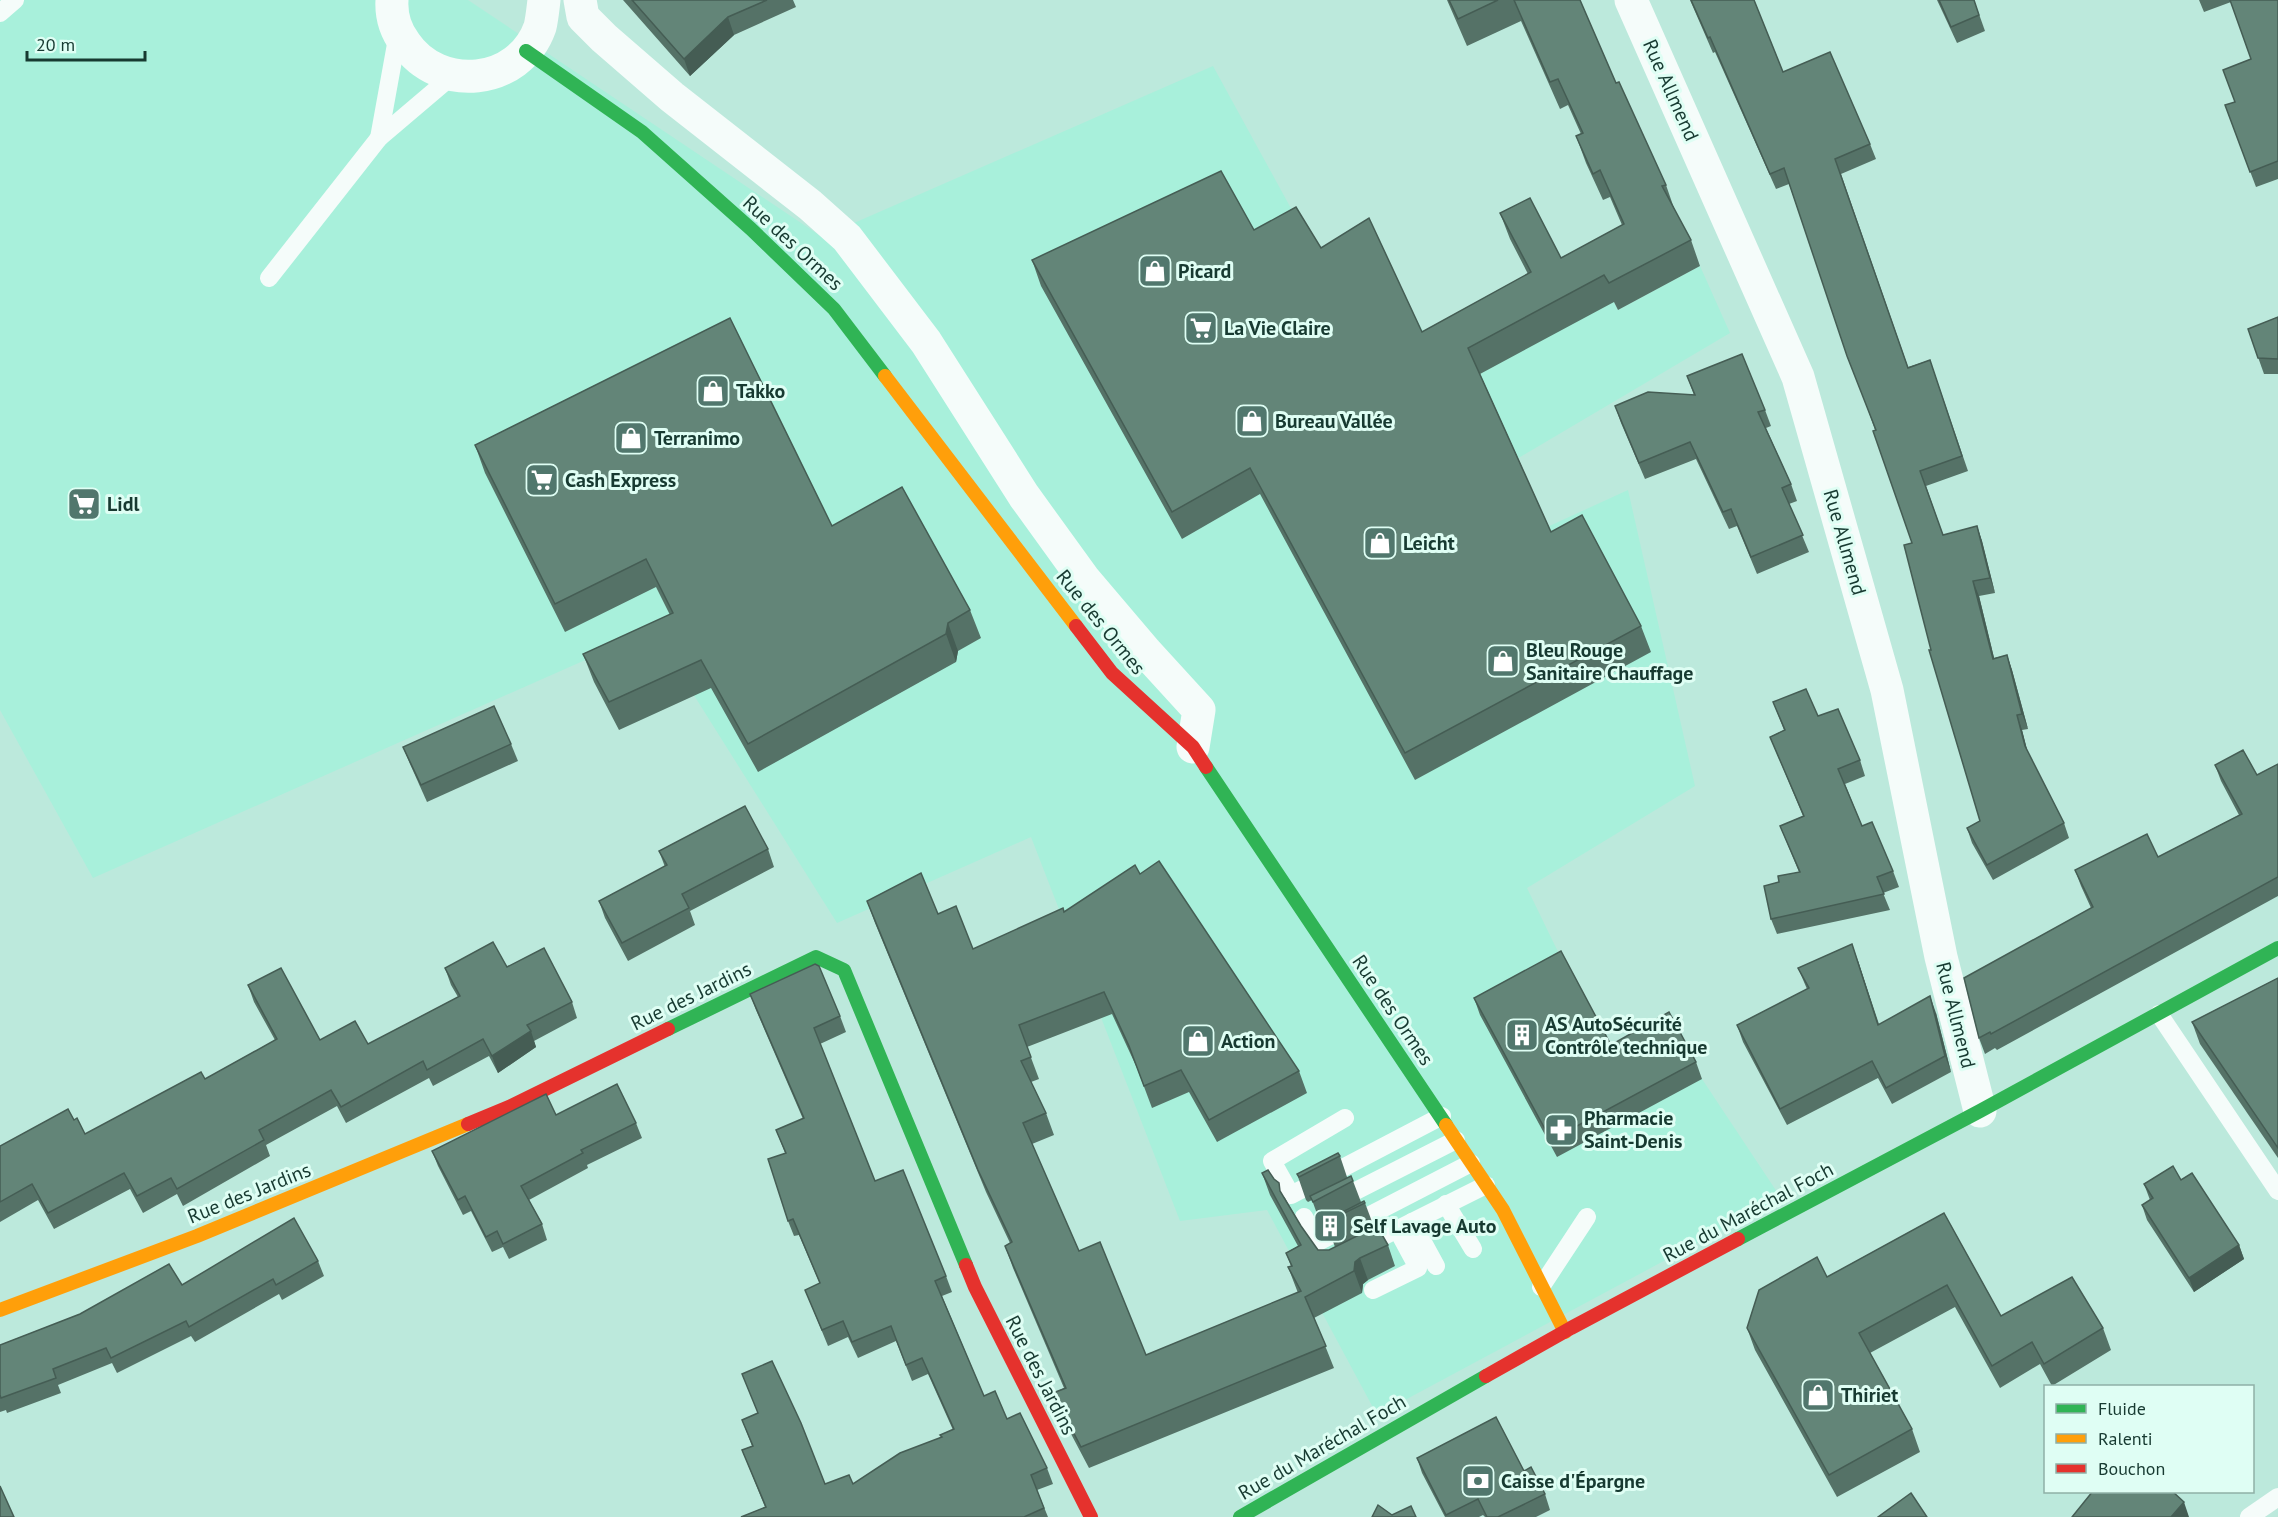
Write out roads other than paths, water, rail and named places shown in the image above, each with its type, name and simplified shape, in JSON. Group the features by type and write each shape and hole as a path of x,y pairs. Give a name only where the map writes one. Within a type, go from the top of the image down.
{"street":[{"path":"392,0 391,9 398,33 411,52 430,68 452,76 472,77 493,73 510,64 526,51 539,28 544,0"},
{"path":"580,0 583,17 604,38 672,97 810,205 847,238 926,342 1024,496 1084,579 1199,710 1193,747"},
{"name":"Rue Allmend","path":"1631,0 1798,377 1887,690 1941,957 1980,1111"},
{"name":"Rue des Ormes","path":"526,51 642,132 751,229 834,309 1112,673 1193,747 1503,1210 1564,1332"},
{"name":"Rue du Maréchal Foch","path":"1240,1517 1564,1332 1980,1111 2278,948"},
{"name":"Rue des Jardins","path":"0,1310 197,1236 509,1107 816,957 844,970 975,1287 1090,1517"}],"lane":[{"path":"0,13 15,0"},
{"path":"379,138 398,33"},
{"path":"268,278 379,138 452,76"},
{"path":"2159,1014 2278,1191"},
{"path":"1291,1196 1442,1116"},
{"path":"1345,1118 1272,1161 1323,1248 1471,1163"},
{"path":"1304,1217 1456,1140"},
{"path":"1351,1253 1486,1185"},
{"path":"1446,1204 1473,1249"},
{"path":"1541,1287 1587,1217"},
{"path":"1405,1226 1436,1266"},
{"path":"1373,1290 1418,1268 1405,1226"},
{"path":"2249,1517 2278,1497"}],"place":[{"name":"Picard","path":"1155,271"},
{"name":"La Vie Claire","path":"1201,328"},
{"name":"Takko","path":"713,391"},
{"name":"Bureau Vallée","path":"1252,421"},
{"name":"Terranimo","path":"631,438"},
{"name":"Cash Express","path":"542,480"},
{"name":"Lidl","path":"84,504"},
{"name":"Leicht","path":"1380,543"},
{"name":"Bleu Rouge Sanitaire Chauffage","path":"1503,661"},
{"name":"AS AutoSécurité Contrôle technique","path":"1522,1035"},
{"name":"Action","path":"1198,1041"},
{"name":"Pharmacie Saint-Denis","path":"1561,1130"},
{"name":"Self Lavage Auto","path":"1330,1226"},
{"name":"Thiriet","path":"1818,1395"},
{"name":"Caisse d'Épargne","path":"1478,1481"}]}
